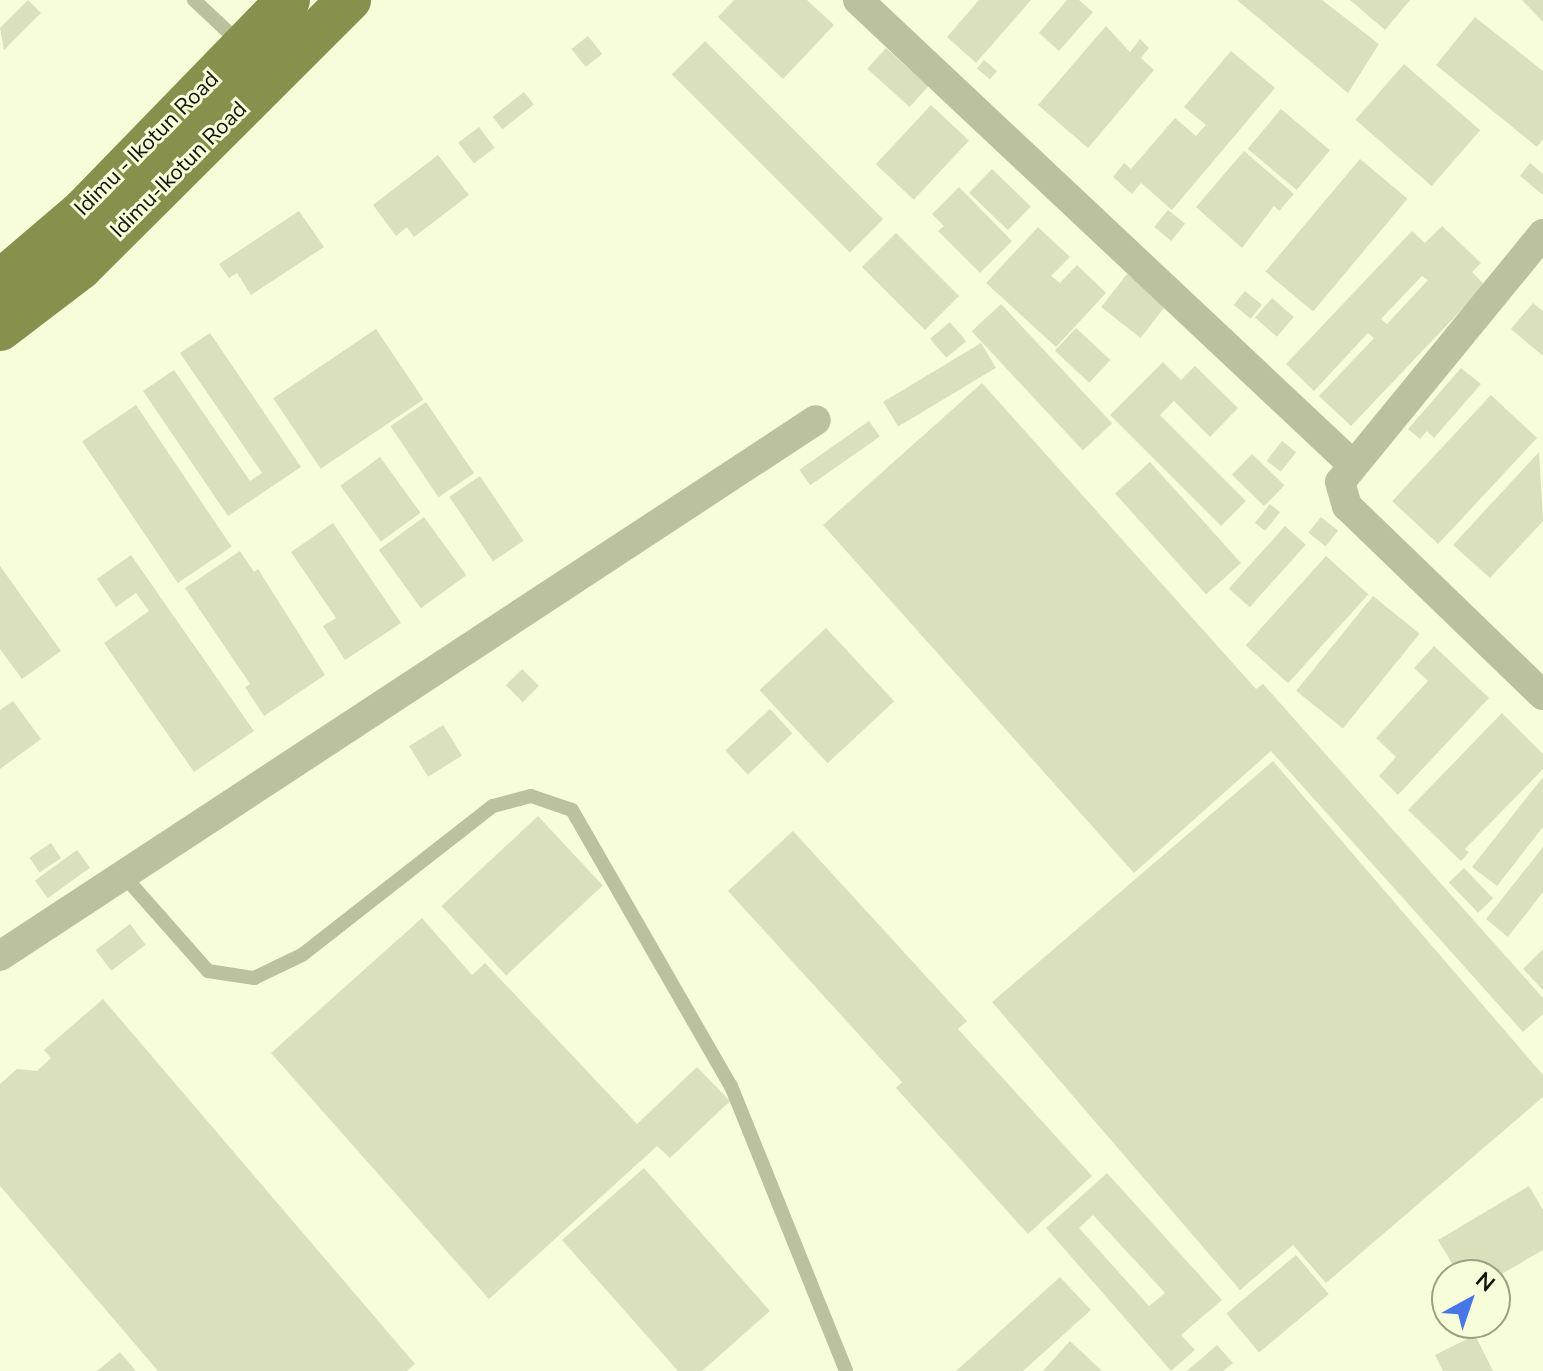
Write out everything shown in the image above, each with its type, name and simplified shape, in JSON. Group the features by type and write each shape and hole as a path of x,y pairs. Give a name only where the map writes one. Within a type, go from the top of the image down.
{"main road":[{"name":"Idimu - Ikotun Road","path":"0,282 83,211 288,0"},
{"name":"Idimu-Ikotun Road","path":"0,329 80,268 349,0"}],"street":[{"path":"858,0 1352,464"},
{"path":"1543,234 1340,482 1347,506 1543,695"},
{"path":"0,956 816,420"}],"lane":[{"path":"194,0 244,46"},
{"path":"124,876 208,971 254,978 302,955 493,806 531,796 572,810 731,1086 846,1371"}],"building":[{"path":"28,0 41,13 4,50 0,28"},
{"path":"734,0 807,0 834,25 783,79 718,17"},
{"path":"979,0 1031,0 976,63 947,37"},
{"path":"1067,0 1079,0 1093,12 1059,51 1039,33"},
{"path":"1237,0 1322,0 1379,44 1348,93"},
{"path":"1350,0 1410,0 1385,30"},
{"path":"1522,0 1543,0 1543,22"},
{"path":"1475,17 1543,71 1543,139 1537,147 1436,65"},
{"path":"1106,26 1130,52 1140,39 1149,48 1141,58 1154,70 1088,148 1038,105"},
{"path":"588,36 602,54 586,67 571,49"},
{"path":"705,41 883,219 850,252 672,74"},
{"path":"886,48 928,86 910,107 867,69"},
{"path":"1231,51 1275,88 1172,210 1141,183 1132,194 1113,177 1124,163 1131,169 1175,118 1196,136 1206,125 1184,107"},
{"path":"984,60 997,71 990,79 977,68"},
{"path":"1404,64 1480,130 1432,186 1355,120"},
{"path":"524,92 534,105 502,129 492,117"},
{"path":"931,105 969,140 914,200 876,164"},
{"path":"1281,109 1330,150 1297,190 1248,149"},
{"path":"479,127 495,148 474,163 458,143"},
{"path":"1244,151 1294,194 1279,211 1274,206 1242,248 1196,207"},
{"path":"438,155 469,195 414,237 407,227 396,236 373,205"},
{"path":"1360,159 1407,199 1313,311 1266,272"},
{"path":"1530,163 1543,174 1543,195 1520,176"},
{"path":"992,169 1031,207 1008,230 969,193"},
{"path":"959,187 1012,241 980,273 938,231 944,226 932,214"},
{"path":"1168,210 1185,224 1171,241 1154,227"},
{"path":"299,211 324,247 251,295 237,273 229,278 219,264"},
{"path":"1442,226 1481,263 1472,272 1485,285 1351,426 1319,396 1374,338 1368,333 1314,391 1286,364 1412,231 1425,243","holes":["1422,276 1428,280 1387,324 1381,319"]},
{"path":"1038,227 1070,257 1051,276 1060,283 1077,265 1106,293 1056,347 986,283"},
{"path":"896,233 959,296 925,330 862,267"},
{"path":"1127,274 1166,305 1141,338 1101,307"},
{"path":"1245,291 1262,305 1251,319 1234,305"},
{"path":"1272,298 1294,317 1277,337 1255,318"},
{"path":"1533,303 1543,311 1543,356 1511,329"},
{"path":"1001,304 1112,423 1083,450 972,331"},
{"path":"950,322 966,341 946,358 930,339"},
{"path":"1076,328 1110,360 1089,383 1055,351"},
{"path":"376,329 424,399 321,469 273,398"},
{"path":"210,333 301,467 228,516 143,391 174,370 250,481 262,473 180,353"},
{"path":"981,343 996,368 898,427 883,402"},
{"path":"1163,362 1181,380 1195,366 1238,408 1210,437 1174,401 1160,415 1246,501 1221,526 1110,415"},
{"path":"1461,368 1481,384 1434,438 1427,431 1420,439 1408,429"},
{"path":"982,383 1256,689 1263,684 1543,998 1543,1014 1523,1032 1271,751 1134,873 823,525"},
{"path":"1491,395 1537,438 1438,544 1392,501"},
{"path":"426,402 474,473 438,497 390,426"},
{"path":"136,405 232,547 178,583 82,441"},
{"path":"869,421 880,437 810,485 799,470"},
{"path":"1282,441 1296,452 1281,472 1267,461"},
{"path":"1539,452 1543,521 1490,578 1453,545"},
{"path":"1252,454 1284,485 1264,506 1232,475"},
{"path":"380,457 421,513 381,542 340,486"},
{"path":"1150,462 1241,563 1206,595 1115,493"},
{"path":"480,476 524,541 493,561 449,497"},
{"path":"1270,504 1280,512 1265,531 1255,523"},
{"path":"424,517 466,575 421,608 379,550"},
{"path":"1321,517 1338,531 1326,546 1308,533"},
{"path":"333,523 401,623 345,660 323,626 336,618 291,552"},
{"path":"1285,526 1306,545 1250,607 1229,588"},
{"path":"240,551 254,572 258,569 325,675 264,716 245,687 250,684 185,588"},
{"path":"131,555 254,731 194,772 104,643 149,611 136,593 116,607 97,579"},
{"path":"1326,556 1368,594 1288,683 1246,645"},
{"path":"0,566 61,651 22,679 0,649"},
{"path":"1373,596 1420,634 1343,729 1296,691"},
{"path":"826,628 894,701 828,763 759,690"},
{"path":"1434,646 1489,698 1398,795 1379,776 1396,757 1376,738 1428,681 1414,668"},
{"path":"522,669 539,686 523,702 506,685"},
{"path":"13,701 41,739 0,769 0,710"},
{"path":"770,709 793,733 748,775 725,751"},
{"path":"1502,713 1543,754 1543,769 1465,849 1469,852 1461,861 1408,810"},
{"path":"443,725 462,756 428,777 409,746"},
{"path":"1273,761 1543,1075 1543,1097 1326,1283 1293,1245 1240,1290 992,1002"},
{"path":"1543,777 1543,827 1497,886 1472,867"},
{"path":"538,816 603,885 506,976 441,906"},
{"path":"793,831 967,1021 958,1029 1092,1176 1028,1234 896,1088 902,1082 728,891"},
{"path":"51,843 61,858 40,872 29,858"},
{"path":"1543,847 1543,892 1508,937 1486,919"},
{"path":"77,850 90,868 48,898 35,881"},
{"path":"1464,868 1493,898 1478,913 1449,883"},
{"path":"422,918 472,975 485,963 637,1124 697,1067 730,1101 670,1158 657,1146 489,1299 271,1053"},
{"path":"130,924 146,945 111,971 96,950"},
{"path":"1543,949 1543,990 1523,969"},
{"path":"103,999 415,1364 407,1371 158,1371 0,1186 0,1084 17,1069 37,1071 51,1058 44,1050"},
{"path":"644,1168 770,1311 702,1371 678,1371 562,1240"},
{"path":"1107,1173 1222,1300 1181,1335 1195,1350 1171,1371 1046,1228","holes":["1093,1215 1165,1293 1149,1306 1079,1228"]},
{"path":"1529,1186 1543,1210 1543,1250 1511,1269 1511,1259 1449,1259 1438,1240"},
{"path":"1296,1255 1329,1294 1259,1353 1226,1313"},
{"path":"1060,1277 1091,1310 1023,1371 956,1371"},
{"path":"1467,1339 1477,1339 1493,1371 1443,1371 1435,1355"},
{"path":"1070,1341 1102,1371 1043,1371"},
{"path":"1217,1345 1233,1363 1223,1371 1187,1371"},
{"path":"120,1352 136,1371 97,1371"}]}
